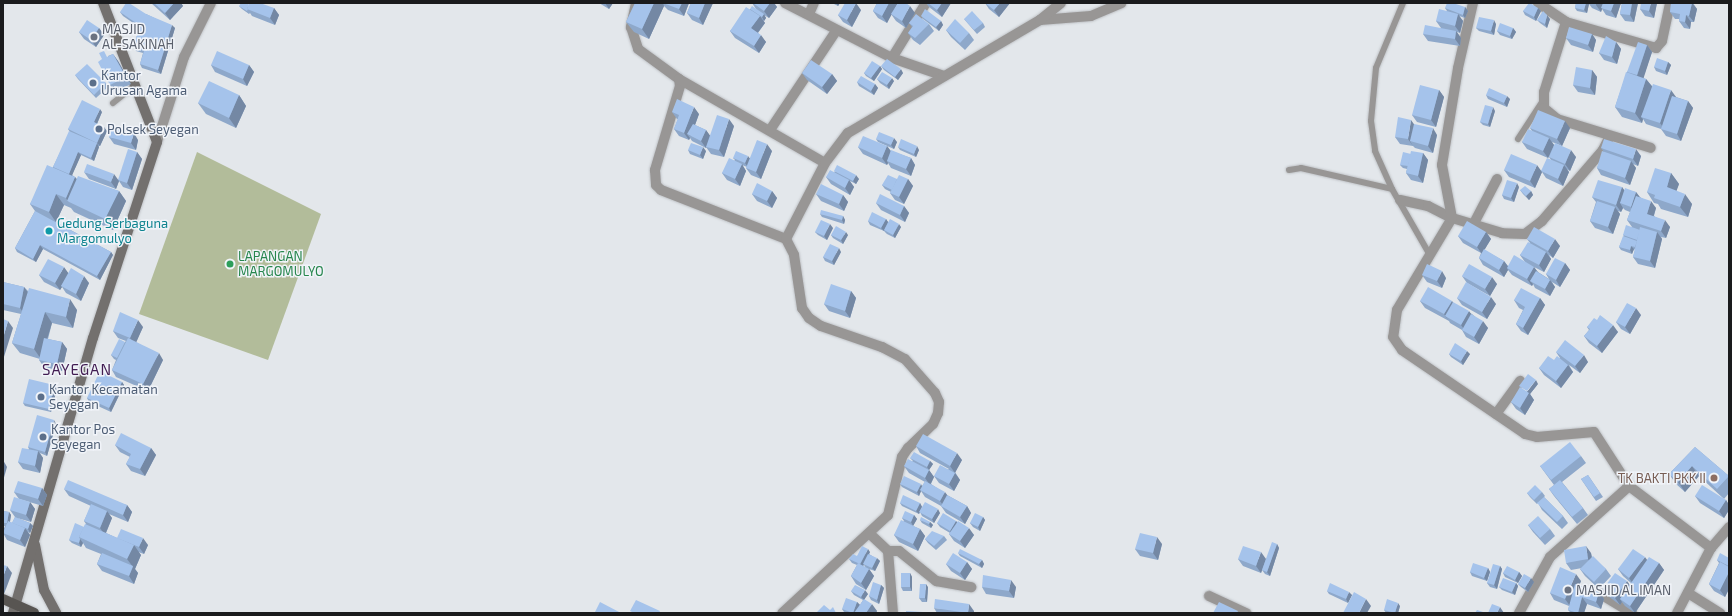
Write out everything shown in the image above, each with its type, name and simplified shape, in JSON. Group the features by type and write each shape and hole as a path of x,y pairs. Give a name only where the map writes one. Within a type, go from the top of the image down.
{"main road":[{"path":"14,609 93,338 157,142 103,3"},
{"path":"34,543 44,590 56,613"},
{"path":"3,599 14,609 34,613"}],"street":[{"path":"157,142 184,57 211,3"},
{"path":"636,3 631,27 638,49 679,79 825,163"},
{"path":"785,3 809,14 836,31 892,58 944,76"},
{"path":"809,14 814,3"},
{"path":"892,58 926,3"},
{"path":"786,239 825,163 848,134 1040,20 1061,3"},
{"path":"1040,20 1091,16 1121,3"},
{"path":"1473,3 1458,68 1442,165 1452,218 1397,310 1393,337 1402,350 1525,434 1537,437 1594,432 1629,486 1711,548"},
{"path":"1538,3 1566,22 1656,48 1662,41 1670,3"},
{"path":"1566,22 1542,102 1544,108 1557,119 1650,148"},
{"path":"770,130 836,31"},
{"path":"679,79 680,93 655,170 656,185 661,190 786,239 794,255 802,308 809,318 821,326 882,347 905,359 935,393 939,402 938,413 933,424 908,448 902,457 888,515 870,534 822,573 782,613"},
{"path":"1400,200 1428,206 1452,218 1514,235 1529,231 1542,221 1603,150 1610,136"},
{"path":"1473,225 1497,178"},
{"path":"1496,414 1520,381"},
{"path":"1519,613 1550,557 1629,486"},
{"path":"1678,613 1711,548 1729,527"},
{"path":"870,534 888,551 901,553 936,581 971,587"},
{"path":"888,551 893,613"},
{"path":"1597,592 1632,613"},
{"path":"1688,593 1720,613"},
{"path":"1208,596 1246,613"}],"lane":[{"path":"1403,3 1386,40 1376,68 1372,95 1372,121 1375,151 1392,189 1400,200 1430,255"},
{"path":"113,103 135,85"},
{"path":"1518,138 1542,102"},
{"path":"1289,170 1301,168 1392,189"}],"green space":[{"name":"LAPANGAN MARGOMULYO","path":"197,152 321,214 268,360 139,314"}],"building":[{"path":"126,3 129,3 146,14 172,25 158,70 140,64 144,51 134,48 139,25 120,12"},
{"path":"154,3 174,3 165,13"},
{"path":"241,3 249,3 247,11 239,6"},
{"path":"249,3 260,3 274,8 270,18 247,9"},
{"path":"635,3 654,3 642,29 626,22"},
{"path":"663,3 682,3 679,9"},
{"path":"691,3 705,3 699,18 687,13"},
{"path":"753,3 770,3 764,11"},
{"path":"845,3 856,3 847,20 838,15"},
{"path":"877,3 889,3 882,16 873,11"},
{"path":"898,3 906,3 910,6 902,21 891,14"},
{"path":"928,3 942,3 937,10"},
{"path":"985,3 1000,3 994,10"},
{"path":"1447,3 1453,3 1465,7 1463,15 1445,8"},
{"path":"1529,3 1538,8 1534,17 1523,11"},
{"path":"1576,3 1586,3 1584,10 1575,8"},
{"path":"1603,3 1614,3 1611,11 1601,8"},
{"path":"1622,3 1632,3 1630,15 1620,14"},
{"path":"1641,3 1651,3 1649,11 1640,9"},
{"path":"1671,3 1692,3 1689,16 1686,15 1685,22 1679,21 1680,14 1670,12"},
{"path":"752,6 764,14 762,17 750,9"},
{"path":"746,7 760,16 751,28 761,35 754,46 730,31"},
{"path":"925,9 941,21 936,27 921,16"},
{"path":"1439,9 1458,14 1455,26 1436,21"},
{"path":"972,11 983,23 974,30 964,19"},
{"path":"1543,11 1547,15 1545,24 1537,20"},
{"path":"916,14 929,24 915,38 908,33 913,26 909,23"},
{"path":"1479,17 1494,20 1491,31 1476,28"},
{"path":"955,19 969,33 960,43 946,30"},
{"path":"87,20 99,28 91,40 79,32"},
{"path":"1500,23 1513,28 1510,36 1497,31"},
{"path":"1425,25 1456,31 1455,39 1423,34"},
{"path":"1569,27 1592,34 1588,45 1566,38"},
{"path":"1606,36 1616,42 1612,57 1599,53"},
{"path":"1638,42 1647,45 1637,75 1627,72"},
{"path":"104,51 107,57 113,54 126,77 110,85 98,62 102,59 99,53"},
{"path":"217,51 249,65 243,79 211,65"},
{"path":"1657,58 1668,62 1665,71 1654,67"},
{"path":"887,59 901,69 895,77 881,66"},
{"path":"811,60 832,74 822,87 802,73"},
{"path":"872,61 880,66 871,78 864,73"},
{"name":"Kantor Urusan Agama","path":"87,64 106,83 94,95 75,75"},
{"path":"1576,67 1592,70 1590,88 1573,85"},
{"path":"882,72 892,78 887,85 877,79"},
{"path":"1626,72 1646,79 1635,113 1615,107"},
{"path":"861,76 875,84 871,91 857,82"},
{"path":"209,81 239,95 229,118 198,103"},
{"path":"1653,84 1671,90 1660,123 1641,117"},
{"path":"1420,85 1439,90 1431,120 1412,115"},
{"path":"1489,88 1507,96 1504,103 1486,95"},
{"path":"1672,96 1688,101 1677,134 1661,129"},
{"path":"677,99 694,107 684,133 674,129 679,115 672,112"},
{"path":"82,100 100,109 94,122 104,127 97,143 68,129"},
{"path":"1485,105 1493,107 1488,124 1480,122"},
{"path":"1538,110 1565,121 1557,139 1530,128"},
{"path":"717,115 729,119 719,150 706,147"},
{"path":"1398,117 1411,120 1408,139 1395,137"},
{"path":"693,124 706,130 701,141 687,134"},
{"path":"1414,124 1433,128 1428,146 1410,141"},
{"path":"112,127 134,133 131,143 109,137"},
{"path":"1528,129 1549,138 1543,151 1522,142"},
{"path":"69,131 97,143 91,158 78,152 69,174 53,167"},
{"path":"879,132 894,138 891,145 876,139"},
{"path":"863,136 887,146 882,158 858,147"},
{"path":"901,139 917,146 914,154 898,147"},
{"path":"1604,139 1636,149 1633,159 1601,148"},
{"path":"757,140 767,144 756,172 746,168"},
{"path":"691,143 703,147 700,155 688,150"},
{"path":"1555,143 1571,150 1565,164 1549,157"},
{"path":"128,149 137,152 127,183 118,180"},
{"path":"891,150 911,158 906,169 887,161"},
{"path":"736,151 748,156 745,163 733,158"},
{"path":"1411,151 1423,153 1418,176 1406,173"},
{"path":"1602,151 1631,161 1625,178 1597,168"},
{"path":"1403,152 1411,154 1408,166 1400,165"},
{"path":"1511,154 1537,165 1530,181 1504,170"},
{"path":"729,158 742,164 735,179 722,173"},
{"path":"1547,158 1564,165 1558,179 1541,171"},
{"path":"87,164 114,174 111,182 84,172"},
{"path":"47,165 75,177 66,198 56,194 49,212 30,204"},
{"path":"837,165 856,175 853,181 834,171"},
{"path":"1655,168 1671,173 1667,187 1685,194 1680,207 1654,198 1655,195 1647,192"},
{"path":"830,170 849,180 845,188 826,177"},
{"path":"888,175 897,179 892,190 882,185"},
{"path":"899,175 908,179 899,197 890,193"},
{"path":"78,176 119,191 105,219 67,201"},
{"path":"1507,180 1517,183 1511,198 1502,195"},
{"path":"1598,180 1622,187 1616,205 1592,197"},
{"path":"757,183 772,191 767,201 752,194"},
{"path":"821,184 843,195 839,204 816,194"},
{"path":"1525,186 1531,191 1526,196 1520,190"},
{"path":"1625,188 1636,192 1631,207 1620,203"},
{"path":"880,194 904,206 900,215 876,203"},
{"path":"1636,196 1651,201 1647,214 1665,220 1661,231 1627,220"},
{"path":"1597,201 1615,207 1608,227 1590,221"},
{"path":"821,210 843,216 842,220 820,214"},
{"name":"Gedung Serbaguna Margomulyo","path":"35,211 111,252 97,276 40,245 33,259 15,248"},
{"path":"872,212 886,219 881,228 868,221"},
{"path":"890,219 899,224 893,235 884,230"},
{"path":"821,220 830,224 824,236 815,232"},
{"path":"1467,221 1486,232 1477,247 1458,236"},
{"path":"1626,225 1640,230 1637,240 1623,235"},
{"path":"836,226 846,232 841,240 831,235"},
{"path":"1534,227 1555,239 1548,251 1527,239"},
{"path":"1640,227 1657,232 1650,261 1633,257"},
{"path":"1623,236 1637,241 1635,247 1631,246 1630,250 1619,247"},
{"path":"1528,242 1546,252 1539,265 1520,255"},
{"path":"830,244 839,248 832,261 823,257"},
{"path":"1484,249 1504,261 1499,270 1479,258"},
{"path":"1514,255 1534,267 1527,279 1507,268"},
{"path":"1555,258 1565,263 1556,280 1546,274"},
{"path":"48,259 64,267 55,283 39,275"},
{"path":"1427,264 1442,271 1437,281 1422,275"},
{"path":"1469,264 1492,277 1485,289 1462,276"},
{"path":"71,268 84,276 76,294 61,286"},
{"path":"1536,271 1550,280 1545,289 1530,281"},
{"path":"3,282 24,287 20,308 3,304"},
{"path":"1466,282 1491,297 1482,312 1457,298"},
{"path":"831,284 851,291 845,311 824,304"},
{"path":"1428,287 1452,301 1444,314 1420,301"},
{"path":"29,288 70,299 66,317 45,312 34,349 12,343"},
{"path":"1521,288 1540,298 1523,328 1516,324 1525,307 1514,300"},
{"path":"1453,302 1469,311 1461,325 1445,316"},
{"path":"1627,303 1636,308 1625,327 1616,322"},
{"path":"120,312 138,320 130,338 113,331"},
{"path":"1471,314 1483,321 1474,337 1462,330"},
{"path":"1600,315 1613,325 1597,346 1584,336 1590,329 1587,327 1594,318 1597,320"},
{"path":"3,319 8,321 3,338"},
{"path":"44,338 62,342 57,364 39,360"},
{"path":"128,338 159,353 143,384 112,370"},
{"path":"119,339 125,342 117,358 111,355"},
{"path":"1565,340 1584,355 1575,366 1556,352"},
{"path":"1455,343 1467,351 1461,361 1449,354"},
{"path":"1548,356 1554,360 1557,356 1568,365 1556,381 1539,368"},
{"path":"100,371 122,382 109,408 87,398"},
{"path":"1528,374 1536,380 1527,391 1519,386"},
{"name":"Kantor Kecamatan Seyegan","path":"29,379 54,385 49,409 23,403"},
{"path":"1520,387 1529,393 1520,408 1511,402"},
{"name":"Kantor Pos Seyegan","path":"37,415 54,420 45,452 28,447"},
{"path":"121,433 151,448 140,469 126,464 131,454 115,445"},
{"path":"923,434 957,453 950,466 916,446"},
{"path":"1570,442 1581,456 1551,480 1540,466"},
{"path":"1695,447 1729,476 1717,489 1692,466 1678,482 1669,474"},
{"path":"22,448 38,451 35,466 18,462"},
{"path":"914,452 930,461 927,467 910,458"},
{"path":"908,459 929,470 925,478 904,466"},
{"path":"940,465 955,473 949,484 934,476"},
{"path":"1588,475 1600,493 1594,497 1581,479"},
{"path":"904,476 921,484 917,492 900,484"},
{"path":"68,480 127,505 123,515 64,489"},
{"path":"1560,480 1583,508 1572,517 1549,489"},
{"path":"18,481 42,488 38,499 14,492"},
{"path":"925,481 945,492 940,501 920,490"},
{"path":"1535,485 1542,492 1534,500 1527,493"},
{"path":"1702,485 1726,500 1719,511 1695,496"},
{"path":"903,495 920,503 916,511 900,503"},
{"path":"947,495 967,506 960,517 941,506"},
{"path":"14,497 30,502 26,515 10,510"},
{"path":"1544,497 1563,516 1557,522 1537,503"},
{"path":"925,502 938,509 932,519 919,512"},
{"path":"91,504 107,511 100,528 84,521"},
{"path":"3,511 9,512 7,523 3,523"},
{"path":"905,511 914,515 911,522 902,518"},
{"path":"943,513 956,521 950,531 937,523"},
{"path":"975,513 983,517 978,527 970,523"},
{"path":"1538,516 1550,529 1540,538 1528,525"},
{"path":"15,517 30,523 28,529 12,523"},
{"path":"921,517 930,522 929,524 920,520"},
{"path":"901,520 920,529 913,544 894,535"},
{"path":"8,521 25,528 20,540 3,533"},
{"path":"958,521 969,528 960,541 949,534"},
{"path":"75,523 84,527 79,537 79,543 69,540"},
{"path":"85,524 134,545 127,559 79,537"},
{"path":"121,529 143,538 139,547 117,538"},
{"path":"932,531 944,536 934,546 925,539"},
{"path":"1140,533 1157,537 1153,553 1135,549"},
{"path":"1272,542 1277,544 1267,572 1262,570"},
{"path":"862,546 868,549 860,564 849,559 853,554 857,556"},
{"path":"1243,546 1261,552 1256,566 1238,559"},
{"path":"1586,546 1588,559 1566,563 1564,550"},
{"path":"960,549 982,560 979,564 958,553"},
{"path":"1633,549 1645,557 1629,578 1618,569"},
{"path":"102,553 133,566 129,576 97,564"},
{"path":"953,553 967,562 960,573 946,564"},
{"path":"1720,553 1729,558 1729,566 1717,560"},
{"path":"868,554 877,558 872,568 863,564"},
{"path":"1593,556 1606,569 1594,582 1580,569"},
{"path":"1649,557 1659,563 1630,606 1620,599"},
{"path":"1720,562 1729,567 1729,572 1720,590 1709,584"},
{"path":"858,563 869,569 861,583 851,576"},
{"path":"1473,563 1488,568 1484,578 1470,572"},
{"path":"1493,564 1500,566 1494,585 1487,583"},
{"path":"3,565 7,566 3,577"},
{"path":"1507,566 1519,572 1515,580 1503,573"},
{"path":"1560,567 1576,574 1565,599 1550,593"},
{"path":"901,573 910,573 910,587 901,587"},
{"path":"1615,573 1627,581 1615,598 1603,589"},
{"path":"1524,574 1531,578 1525,588 1518,584"},
{"path":"983,575 1011,580 1009,591 982,587"},
{"path":"1503,578 1516,583 1512,592 1499,587"},
{"path":"873,582 881,585 877,600 869,596"},
{"path":"1330,583 1349,592 1346,599 1327,591"},
{"path":"920,584 926,584 925,598 919,598"},
{"path":"1575,584 1599,592 1596,602 1582,597 1578,613 1568,610"},
{"path":"855,585 865,590 861,597 851,591"},
{"path":"1354,592 1366,599 1359,613 1343,613"},
{"path":"846,598 857,602 853,613 842,609"},
{"path":"864,599 872,604 866,613 854,613"},
{"path":"935,599 969,604 968,613 934,608"},
{"path":"1387,599 1398,603 1395,613 1384,610"},
{"path":"636,600 660,611 659,613 634,613 630,611"},
{"path":"600,602 621,613 595,612"},
{"path":"1219,602 1238,611 1237,613 1213,613"},
{"path":"1492,604 1500,607 1497,613 1488,613"},
{"path":"824,605 830,610 833,607 836,613 816,613"},
{"path":"1477,610 1486,613 1475,613"},
{"path":"906,611 923,612 923,613 906,613"}],"place":[{"name":"MASJID AL-SAKINAH","path":"94,37"},
{"name":"Kantor Urusan Agama","path":"93,83"},
{"name":"Polsek Seyegan","path":"99,129"},
{"name":"Gedung Serbaguna Margomulyo","path":"49,231"},
{"name":"LAPANGAN MARGOMULYO","path":"230,264"},
{"name":"Kantor Kecamatan Seyegan","path":"41,397"},
{"name":"Kantor Pos Seyegan","path":"43,437"},
{"name":"TK BAKTI PKK II","path":"1714,478"},
{"name":"MASJID AL IMAN","path":"1568,590"}],"district":[{"name":"SAYEGAN","path":"77,370"}]}
